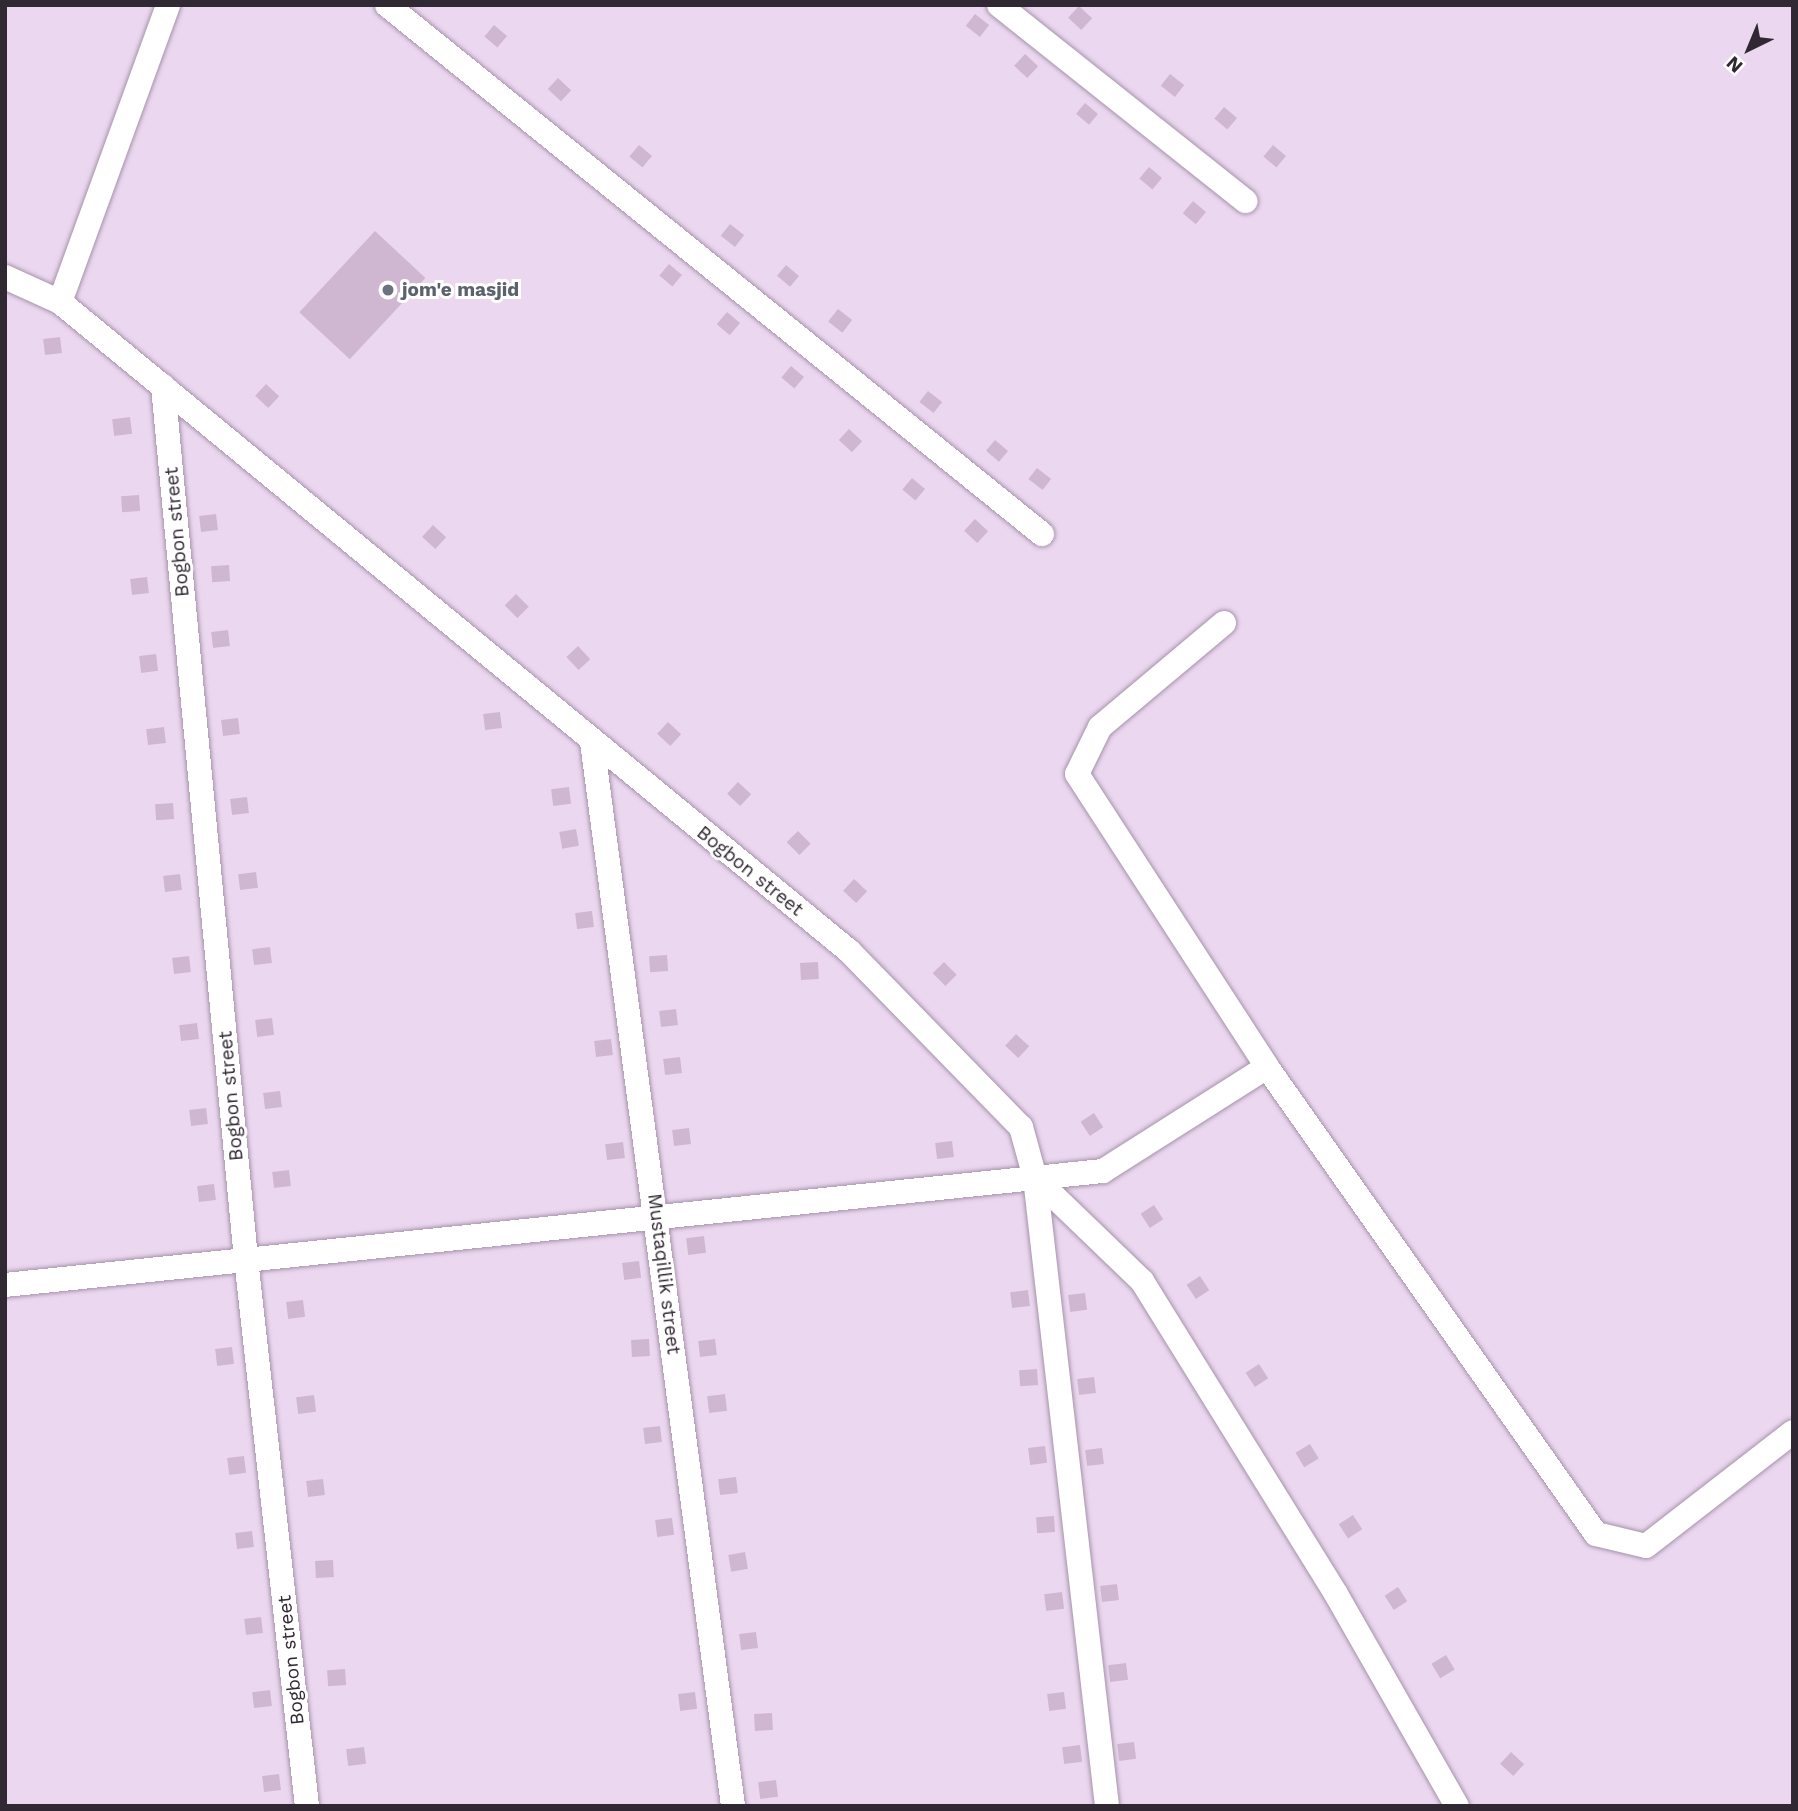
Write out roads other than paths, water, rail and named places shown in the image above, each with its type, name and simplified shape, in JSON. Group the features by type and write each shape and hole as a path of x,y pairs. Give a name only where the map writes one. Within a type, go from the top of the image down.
{"street":[{"path":"60,302 168,5"},
{"path":"387,5 1042,534"},
{"path":"999,5 1245,201"},
{"name":"Bogbon street","path":"5,277 60,302 849,951 1021,1127 1035,1178 1107,1806"},
{"name":"Bogbon street","path":"163,386 246,1259 307,1806"},
{"path":"1224,623 1100,727 1077,774 1267,1067 1596,1534 1646,1546 1793,1432"},
{"name":"Mustaqillik street","path":"592,742 657,1216 733,1806"},
{"path":"5,1285 1103,1171 1267,1067"},
{"path":"1035,1178 1142,1281 1336,1594 1457,1806"}],"place":[{"name":"jom'e masjid","path":"388,290"}]}
